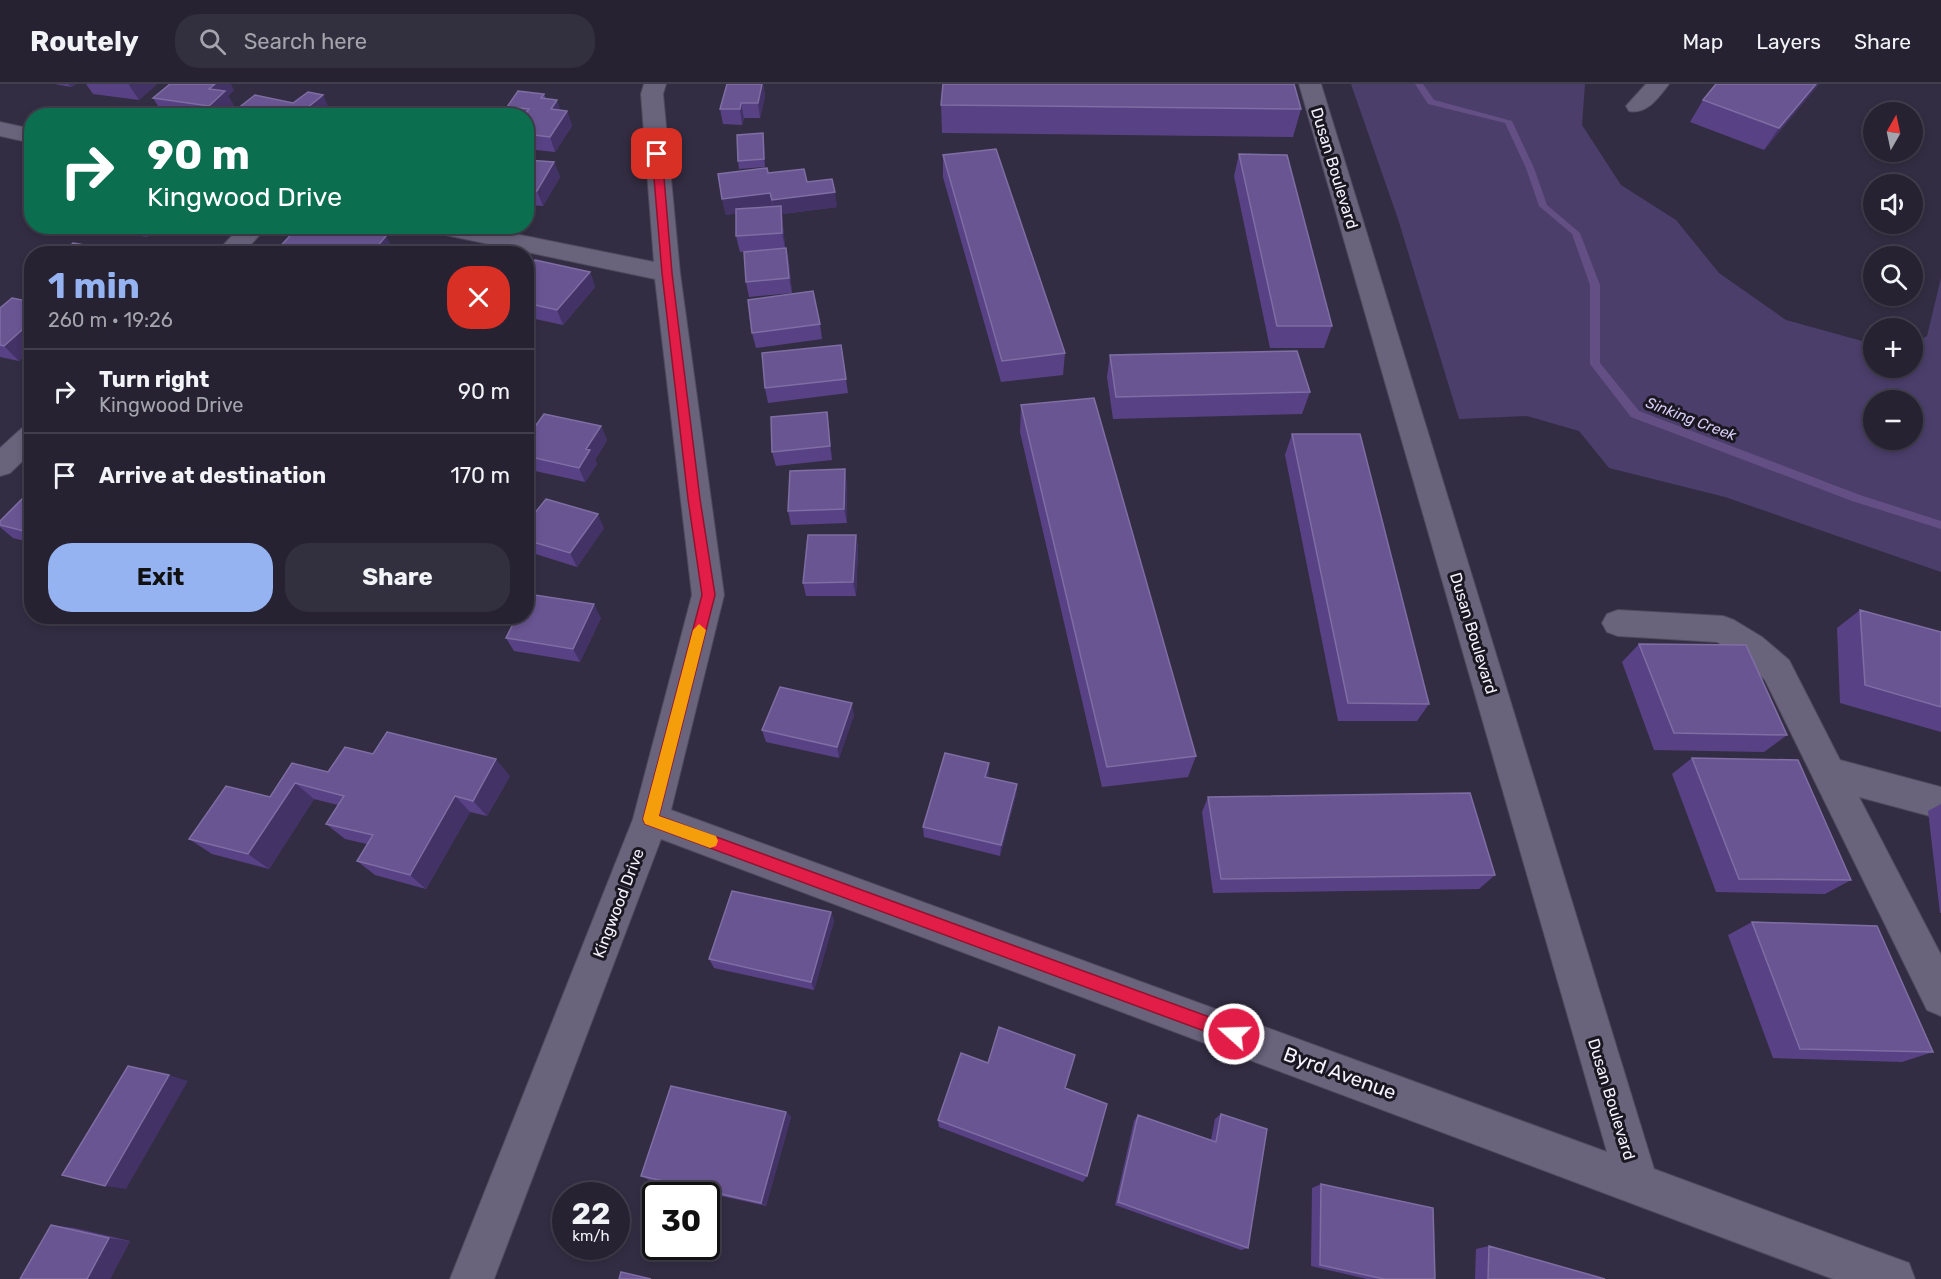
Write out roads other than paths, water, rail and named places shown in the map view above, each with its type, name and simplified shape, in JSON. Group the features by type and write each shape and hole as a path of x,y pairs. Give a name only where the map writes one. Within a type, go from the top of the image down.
{"street":[{"name":"Kingwood Drive","path":"472,1279 651,819 708,595 667,273 652,94 655,84"},
{"name":"Dusan Boulevard","path":"1310,84 1637,1183"},
{"path":"1637,106 1658,84"},
{"path":"0,129 24,134"},
{"path":"235,246 248,234"},
{"path":"475,234 667,273"},
{"path":"0,465 24,442"},
{"path":"1618,624 1723,629 1751,646 1777,670 1941,996"},
{"path":"1829,773 1941,803"},
{"name":"Byrd Avenue","path":"651,819 1893,1279"}],"waterway":[{"name":"Sinking Creek","path":"1419,84 1431,102 1508,121 1530,168 1543,206 1576,233 1595,285 1595,364 1635,414 1856,498 1941,525"}]}
